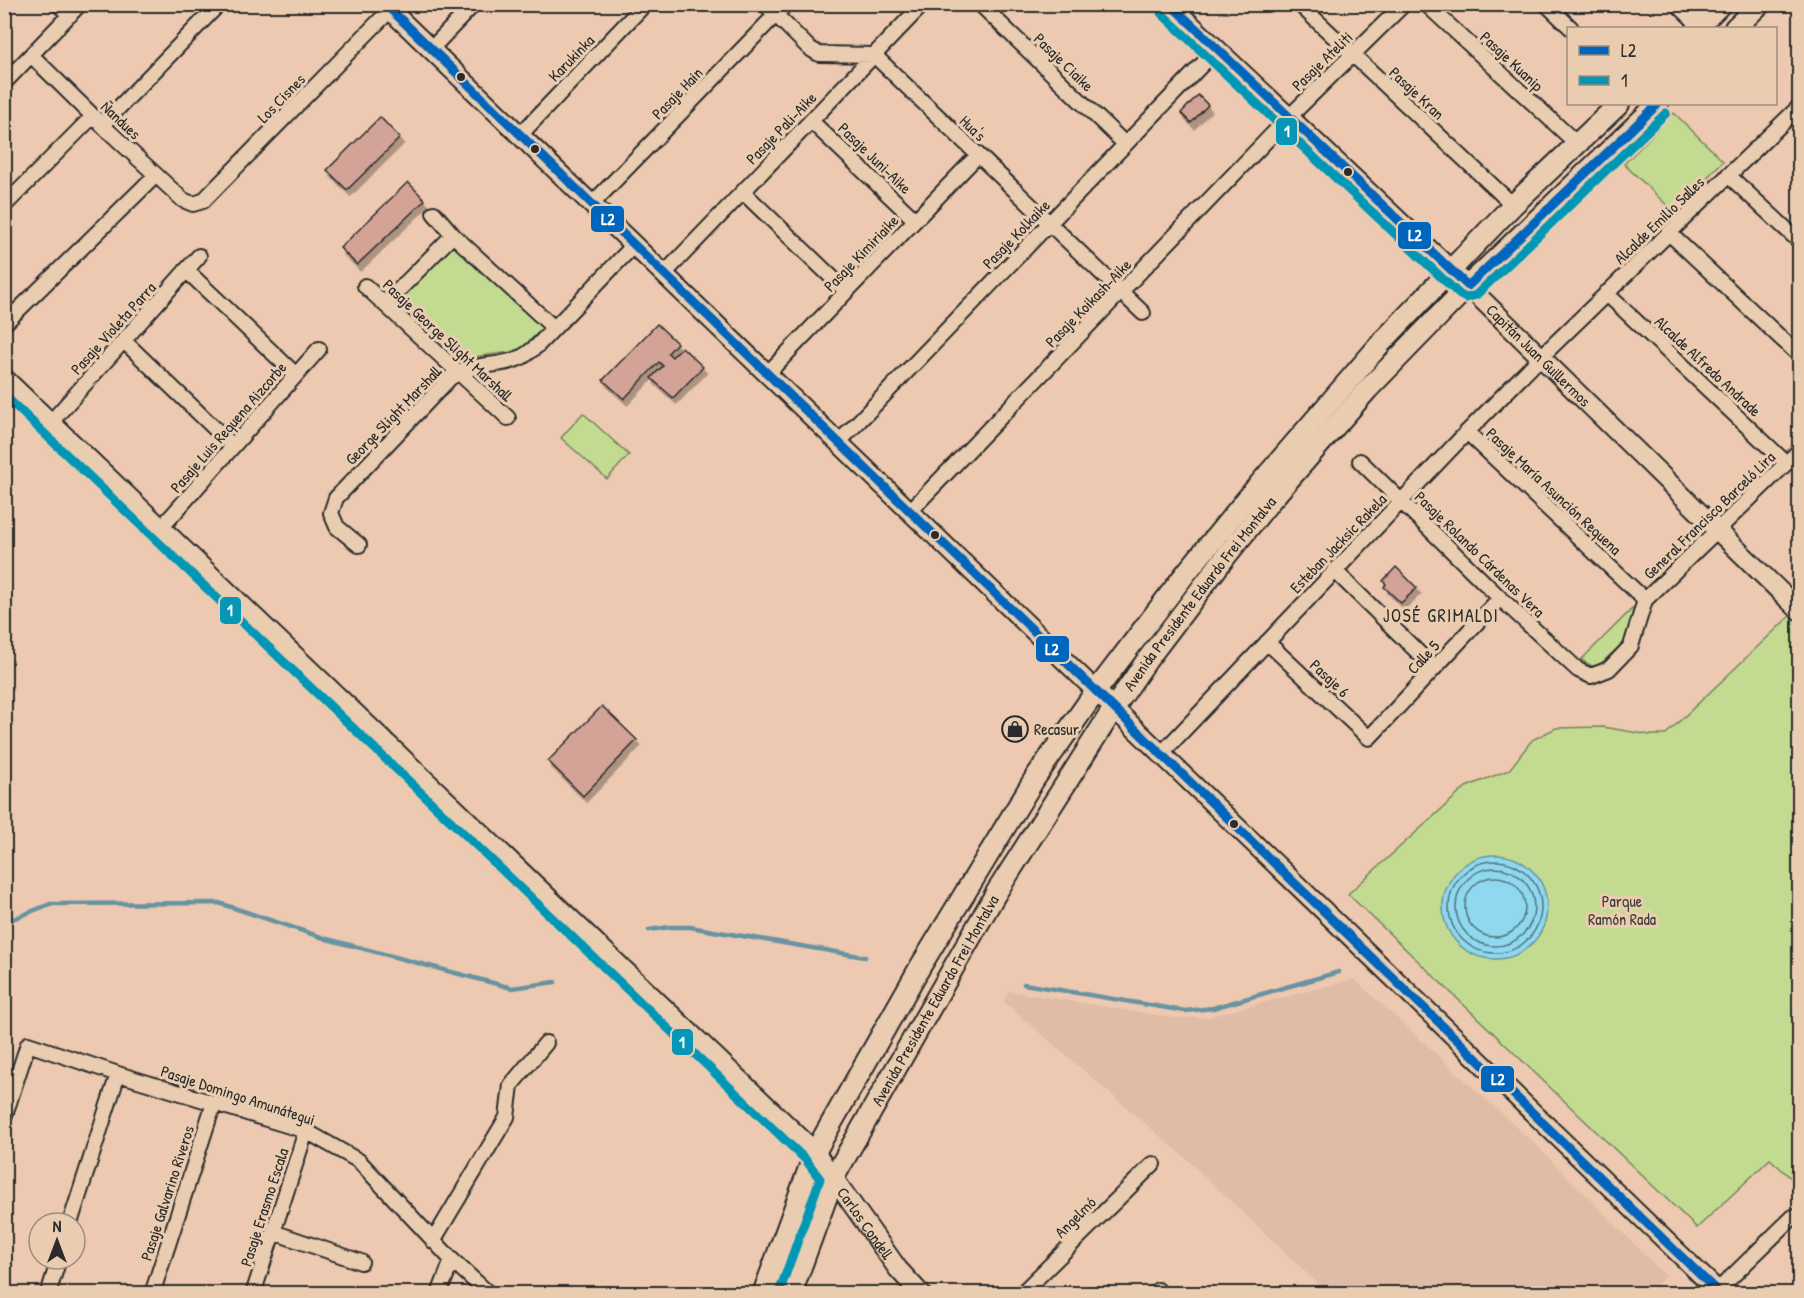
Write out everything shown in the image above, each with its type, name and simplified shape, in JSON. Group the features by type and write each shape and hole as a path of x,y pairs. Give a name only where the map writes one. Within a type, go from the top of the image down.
{"main road":[{"path":"1698,27 1721,4"},
{"path":"1736,27 1760,4"},
{"name":"Avenida Presidente Eduardo Frei Montalva","path":"763,1293 815,1152 920,967 1035,778 1096,691 1180,581 1352,376 1450,269 1576,143 1618,105"},
{"name":"Avenida Presidente Eduardo Frei Montalva","path":"791,1293 834,1177 996,893 1114,708 1181,614 1271,500 1374,383 1468,286 1654,105"}],"street":[{"path":"58,4 70,15"},
{"path":"6,80 80,4"},
{"path":"4,206 219,4"},
{"path":"431,49 474,4"},
{"name":"Karukinka","path":"520,135 645,4"},
{"path":"765,4 809,48 819,54 874,56"},
{"name":"Pasaje Hain","path":"592,204 786,4"},
{"name":"Pasaje Pali-Aike","path":"664,274 923,4"},
{"name":"Pasaje Ciaike","path":"980,4 1125,144"},
{"name":"Capitán Juan Guillermos","path":"1169,4 1468,286 1800,611"},
{"name":"Pasaje Kran","path":"1299,4 1513,205"},
{"name":"Pasaje Ateliti","path":"1289,117 1404,4"},
{"name":"Pasaje Kuanip","path":"1426,4 1576,143"},
{"path":"1546,4 1570,27"},
{"path":"1677,4 1698,27"},
{"path":"387,7 1717,1292 1793,1217"},
{"name":"Los Cisnes","path":"193,204 203,201 387,7"},
{"name":"Pasaje Kolkaike","path":"838,442 1216,49"},
{"name":"Ñandues","path":"31,56 183,200 193,204"},
{"name":"Hua's","path":"874,56 1143,313"},
{"name":"Alcalde Emilio Salles","path":"1541,357 1728,175 1796,115"},
{"name":"Pasaje Koikash-Aike","path":"910,511 1289,117"},
{"name":"Pasaje Juni-Aike","path":"811,121 915,220"},
{"name":"Pasaje Kimiriaike","path":"767,374 978,155"},
{"path":"4,324 156,175"},
{"path":"1728,175 1800,242"},
{"path":"743,192 846,291"},
{"path":"434,213 453,236 554,328"},
{"path":"1669,233 1800,356"},
{"path":"385,304 453,236"},
{"name":"George Slight Marshall","path":"358,544 338,527 332,513 336,498 450,378 467,368 522,357 537,346 634,245"},
{"name":"Pasaje Violeta Parra","path":"51,422 199,256"},
{"path":"186,270 296,375"},
{"name":"Pasaje George Slight Marshall","path":"364,286 508,418"},
{"name":"Alcalde Alfredo Andrade","path":"1606,293 1786,463"},
{"path":"124,340 233,446"},
{"name":"Pasaje Luis Requena Aizcorbe","path":"161,528 319,349"},
{"name":"Esteban Jacksic Rakela","path":"1161,754 1334,570 1541,357"},
{"name":"Carlos Condell","path":"4,378 815,1152 898,1269 921,1293"},
{"name":"Pasaje María Asunción Requena","path":"1467,432 1645,600"},
{"name":"General Francisco Barceló Lira","path":"1578,670 1591,676 1609,669 1631,646 1645,600 1800,450"},
{"name":"Pasaje Rolando Cárdenas Vera","path":"1360,461 1500,598 1578,670"},
{"path":"1334,570 1434,668"},
{"name":"Calle 5","path":"1369,738 1500,598"},
{"name":"Pasaje 6","path":"1268,642 1369,738"},
{"path":"433,1241 507,1117 511,1085 546,1042"},
{"name":"Pasaje Domingo Amunátegui","path":"4,1118 28,1044 306,1131 359,1161 433,1241 489,1293"},
{"path":"74,1211 118,1074"},
{"name":"Pasaje Galvarino Riveros","path":"152,1293 213,1103"},
{"name":"Pasaje Erasmo Escala","path":"253,1293 306,1131"},
{"name":"Angelmó","path":"1021,1293 1153,1164"},
{"path":"273,1233 361,1262"},
{"path":"440,1293 452,1260"},
{"path":"48,1293 55,1271"}],"shaded area":[{"path":"1354,979 1536,1145 1666,1276 1648,1293 1328,1293 1182,1155 1004,1002 1008,991 1174,1018 1204,1018"}],"green space":[{"path":"1674,113 1723,161 1674,212 1624,164"},
{"path":"451,248 461,249 543,328 523,347 511,352 473,357 457,362 401,311 400,300"},
{"path":"583,413 629,455 607,479 561,438"},
{"path":"1634,607 1626,640 1596,668 1581,660"},
{"name":"Parque Ramón Rada","path":"1791,615 1800,623 1799,1185 1770,1159 1697,1228 1348,894 1466,787 1509,770 1532,740 1556,728 1603,727 1650,735 1665,735"}],"water":[{"path":"1495,855 1515,859 1532,870 1543,887 1547,907 1543,927 1532,944 1515,955 1495,959 1475,955 1458,944 1447,927 1443,907 1447,887 1458,870 1475,859"}],"building":[{"path":"1198,95 1208,105 1191,123 1181,113"},
{"path":"380,117 400,138 347,190 327,170"},
{"path":"408,182 425,200 357,265 340,248"},
{"path":"657,324 677,343 668,353 672,357 682,347 703,367 673,398 651,378 663,366 659,362 624,399 603,380"},
{"path":"1396,567 1417,588 1401,603 1384,587 1386,584 1383,581"},
{"path":"602,706 637,740 583,796 548,761"}],"waterway":[{"path":"4,925 8,921 50,904 219,903 327,939 512,988 555,982"},
{"path":"649,930 690,927 865,957"},
{"path":"1024,984 1185,1011 1213,1008 1339,972"}],"transit line":[{"name":"L2","path":"385,4 1720,1294"},
{"name":"L2","path":"1170,4 1468,286 1657,105"},
{"name":"1","path":"1161,13 1460,295 1466,298 1476,295 1666,113"},
{"name":"1","path":"4,395 806,1160 820,1179 780,1290"}],"place":[{"name":"Recasur","path":"1015,729"}],"district":[{"name":"JOSÉ GRIMALDI","path":"1441,616"}]}
